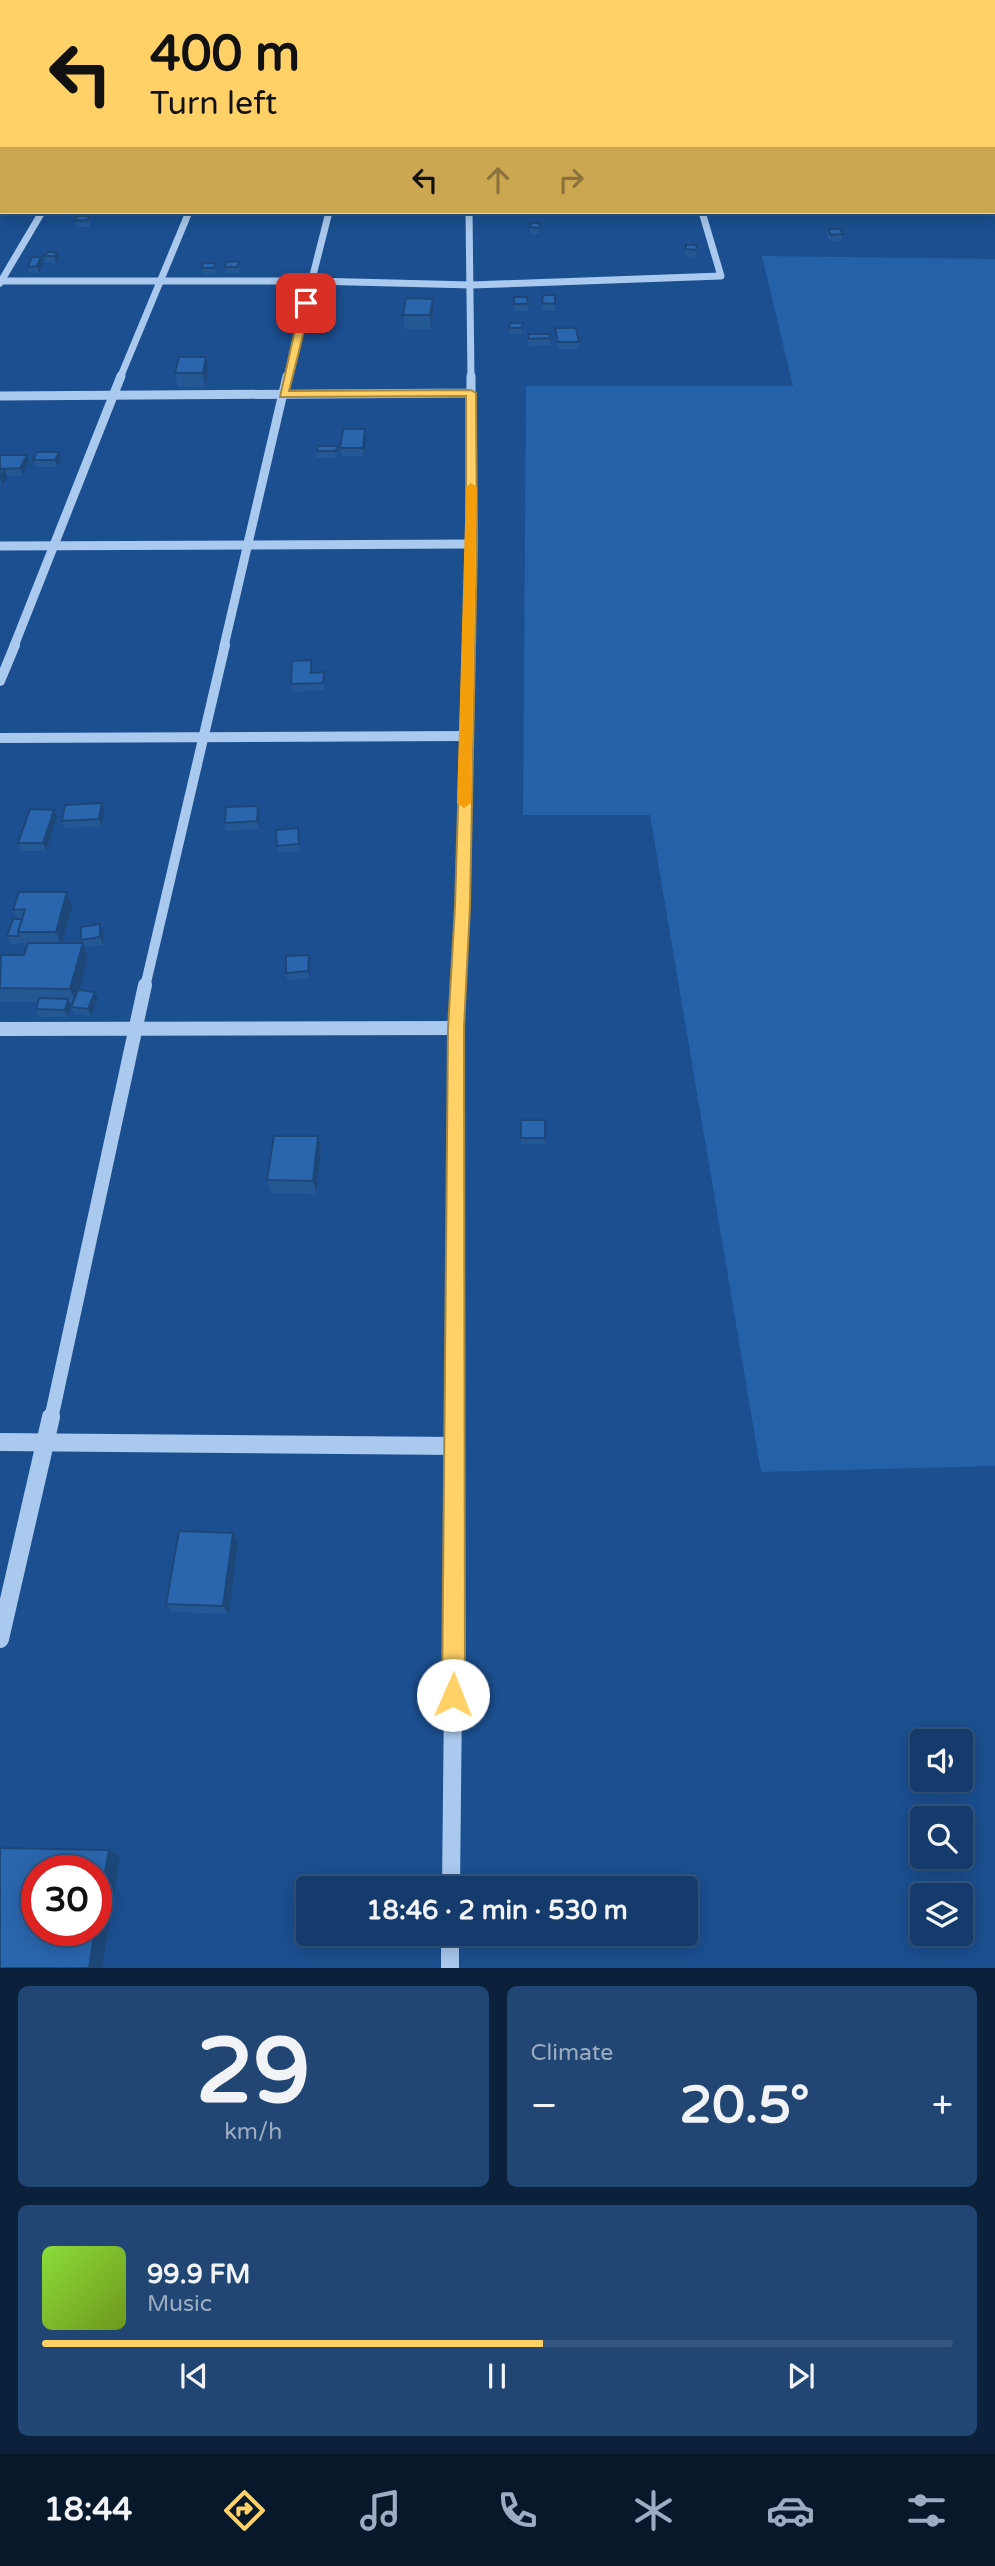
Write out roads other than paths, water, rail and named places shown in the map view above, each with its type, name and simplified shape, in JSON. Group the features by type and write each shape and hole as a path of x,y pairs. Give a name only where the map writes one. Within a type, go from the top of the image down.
{"street":[{"path":"0,281 40,214"},
{"path":"0,681 57,545 159,281 189,214"},
{"path":"0,1639 46,1442 135,1029 250,545 283,394 329,214"},
{"path":"451,1876 456,1446 456,1028 463,906 471,544 472,285 469,214"},
{"path":"0,281 312,281 472,285 721,276 703,214"},
{"path":"0,396 471,393"},
{"path":"0,546 471,544"},
{"path":"0,738 465,736"},
{"path":"0,1029 456,1028"},
{"path":"0,1442 456,1446"},
{"path":"450,1946 450,1968"}]}
